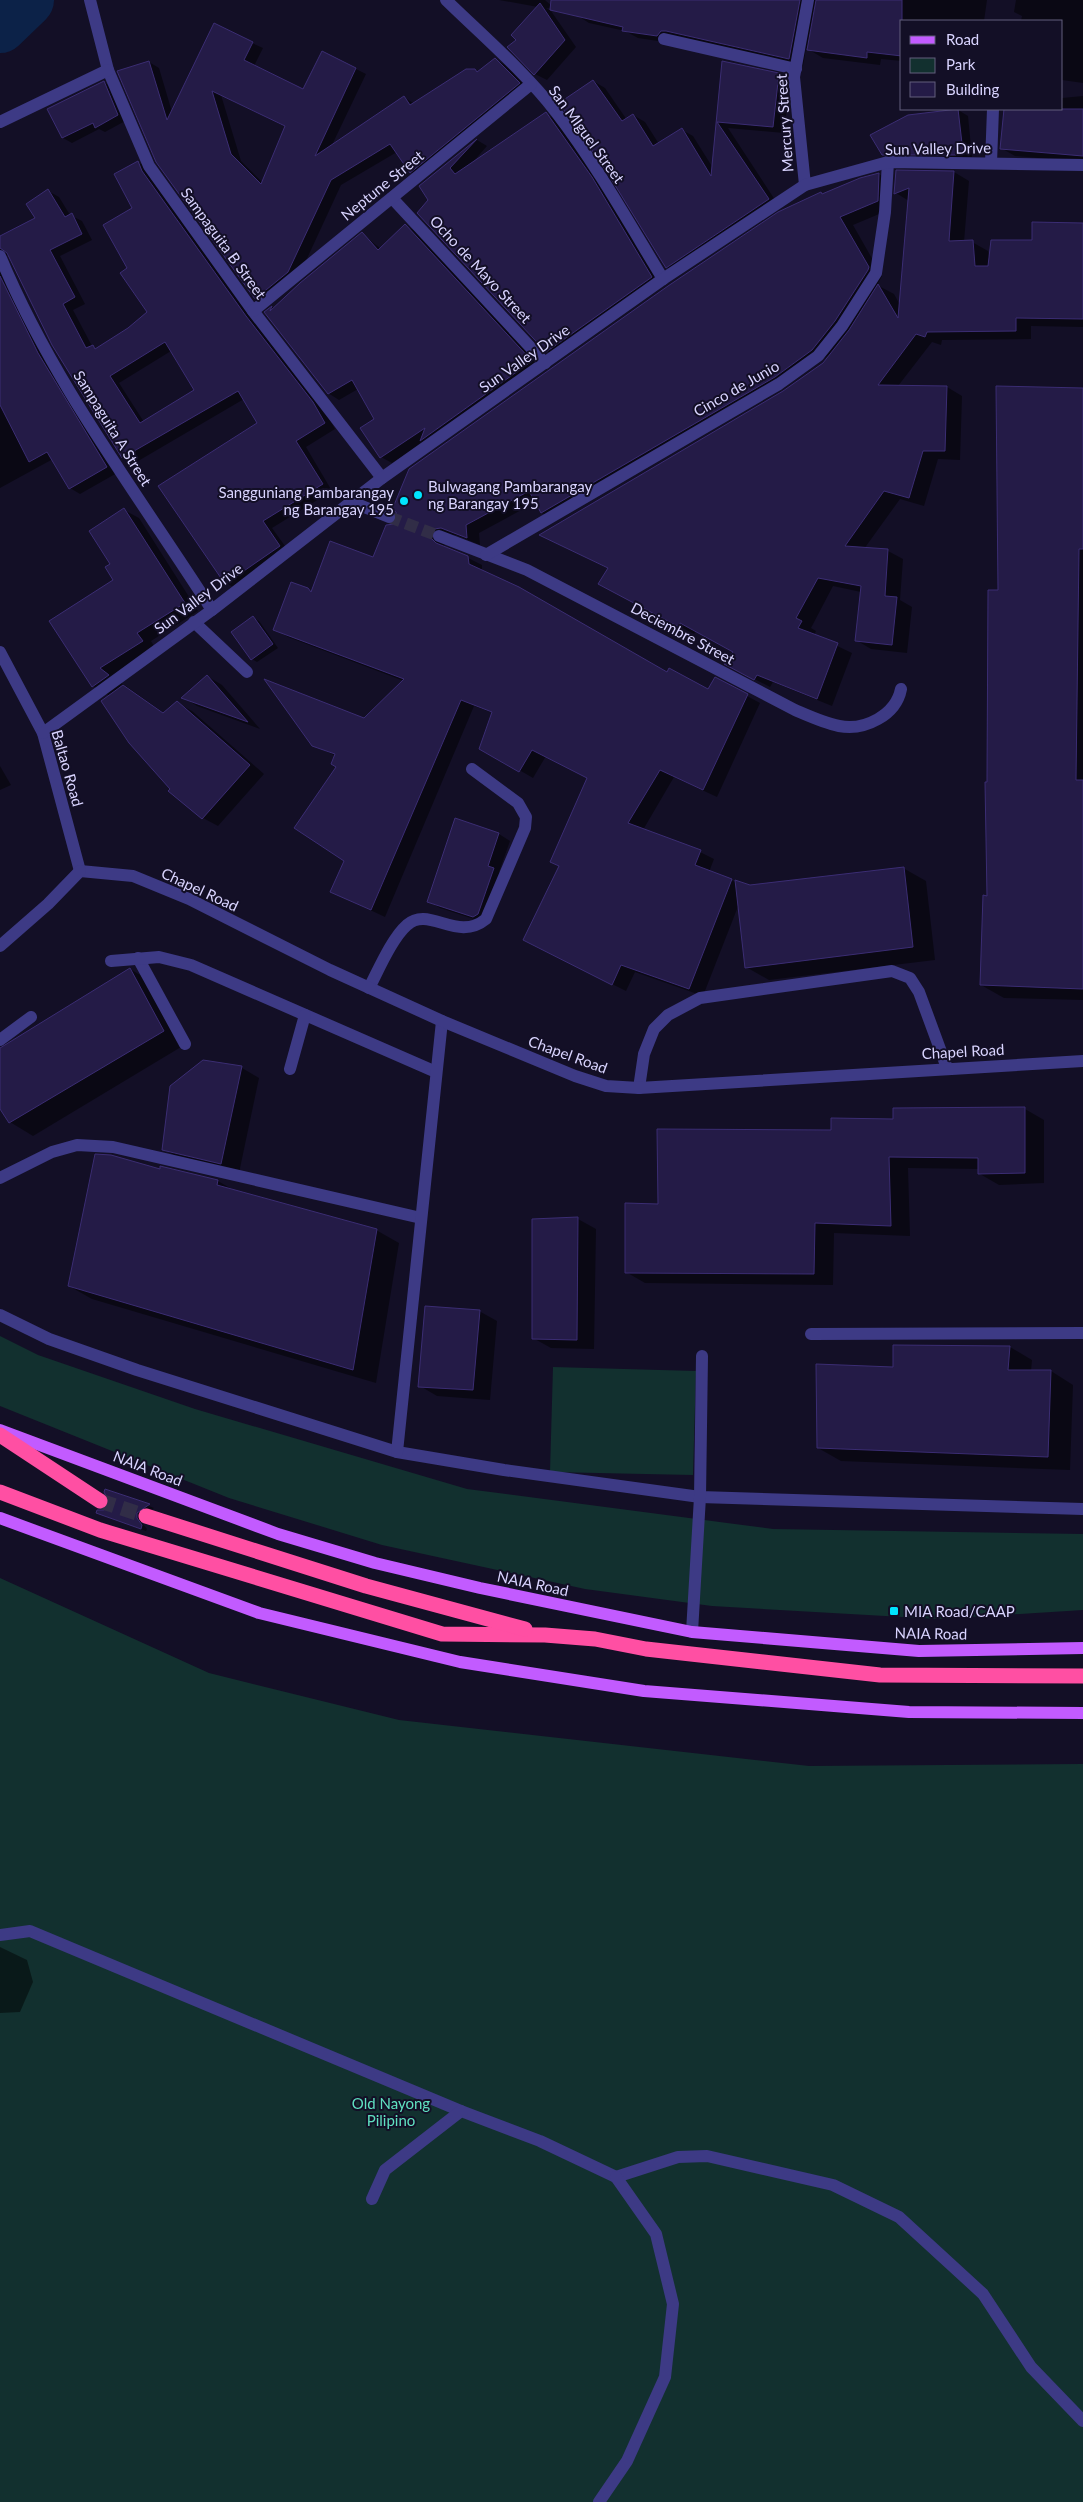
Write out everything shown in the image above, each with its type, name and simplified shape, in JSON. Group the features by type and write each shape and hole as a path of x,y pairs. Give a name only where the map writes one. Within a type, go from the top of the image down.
{"highway":[{"path":"0,1435 100,1502"},
{"path":"0,1492 100,1530 442,1634 545,1635 595,1639 646,1649 880,1675 1083,1676"},
{"path":"146,1516 366,1586 545,1635"}],"main road":[{"name":"NAIA Road","path":"0,1430 278,1534 375,1563 480,1588 692,1632 918,1651 1083,1648"},
{"path":"0,1518 260,1613 460,1662 644,1692 909,1712 1083,1713"}],"street":[{"name":"Sampaguita B Street","path":"90,0 108,70 150,166 253,311 382,478"},
{"name":"San MIguel Street","path":"446,0 532,84 556,112 592,164 663,279"},
{"name":"Mercury Street","path":"805,185 794,76 808,0"},
{"path":"664,39 796,70"},
{"path":"0,122 108,70"},
{"name":"Neptune Street","path":"253,311 532,84"},
{"path":"991,162 993,110"},
{"name":"Sun Valley Drive","path":"43,733 212,610 382,478 663,279 805,185 888,162 991,162 1083,165"},
{"name":"Cinco de Junio","path":"486,555 779,384 818,356 842,326 876,272 885,212 888,162"},
{"name":"Ocho de Mayo Street","path":"392,198 545,363"},
{"name":"Sampaguita A Street","path":"0,256 18,300 76,404 212,610"},
{"path":"352,502 389,517"},
{"name":"Deciembre Street","path":"438,536 527,570 795,710 829,723 842,727 872,722 892,709 899,699 901,689"},
{"path":"194,622 247,672"},
{"name":"Baltao Road","path":"0,652 43,733 80,871"},
{"path":"369,988 383,959 407,925 417,920 426,919 466,929 474,927 486,919 525,828 526,817 518,803 472,769"},
{"path":"0,946 48,904 80,871"},
{"name":"Chapel Road","path":"80,871 133,876 189,899 369,988 442,1021 575,1076 606,1086 639,1088 1083,1061"},
{"path":"111,960 160,957 191,965 436,1072"},
{"path":"138,958 185,1044"},
{"path":"639,1088 644,1054 654,1029 668,1015 700,998 892,971 910,978 919,992 947,1068"},
{"path":"290,1069 305,1015"},
{"path":"0,1040 31,1017"},
{"path":"397,1452 442,1021"},
{"path":"0,1178 52,1152 77,1145 113,1147 421,1218"},
{"path":"0,1315 49,1339 137,1370 397,1452 504,1470 700,1497 1083,1509"},
{"path":"811,1334 1083,1333"},
{"path":"692,1632 700,1497 702,1356"},
{"path":"0,1935 30,1930 462,2111 540,2141 616,2177 656,2234 673,2304 666,2377 627,2461 599,2502"},
{"path":"372,2199 385,2170 462,2111"},
{"path":"616,2177 678,2157 707,2156 832,2185 899,2217 983,2294 1031,2366 1083,2421"}],"green space":[{"path":"0,1336 38,1355 195,1409 467,1489 773,1529 1083,1534 1083,1610 938,1619 712,1606 585,1589 382,1545 229,1498 0,1406"},
{"path":"553,1367 696,1371 693,1475 550,1472"},
{"name":"Old Nayong Pilipino","path":"0,1578 209,1673 399,1720 809,1766 1083,1764 1083,2502 0,2502"}],"building":[{"path":"551,0 800,0 789,59 666,31 661,31 657,36 622,31 623,27 550,10"},
{"path":"816,0 902,0 900,56 867,52 867,58 807,50"},
{"path":"540,3 565,40 534,75 507,47 516,40 511,35"},
{"path":"214,23 253,42 244,60 303,89 322,51 356,68 315,156 404,96 410,105 466,69 475,69 477,72 495,58 520,83 410,173 390,144 331,180 288,272 255,299 156,162 117,71 149,61 167,120","holes":["212,91 285,126 261,184 231,154"]},
{"path":"722,61 779,73 773,127 717,122 769,199 666,268 605,169 559,103 593,80 622,121 633,114 653,146 682,128 711,176"},
{"path":"104,81 118,115 95,128 93,123 62,138 47,109"},
{"path":"1083,109 1083,156 1000,149 1004,110"},
{"path":"958,110 963,152 956,153 956,155 882,155 870,135 908,115"},
{"path":"546,112 592,177 652,277 546,352 417,213 428,200 419,186 477,139 450,168 455,174"},
{"path":"138,161 142,171 246,316 313,402 325,423 296,441 323,484 263,521 280,546 225,584 158,486 257,423 238,391 122,458 52,345 7,253 0,248 0,236 35,218 26,204 48,189 65,217 72,213 82,234 50,250 75,297 63,304 86,348 93,345 95,349 128,328 147,312 120,273 127,268 103,225 132,208 114,174","holes":["165,342 194,390 140,423 110,376"]},
{"path":"896,170 954,171 949,241 973,240 975,266 988,266 991,240 1032,240 1032,222 1083,223 1083,319 1016,318 1016,331 927,332 925,337 916,334 878,385 947,386 945,451 923,451 909,498 884,491 845,546 888,549 885,596 897,597 892,645 855,641 861,586 818,578 796,618 802,621 798,628 838,643 817,699 757,675 754,680 724,664 733,652 680,623 679,627 598,584 608,568 539,535 783,391 823,363 849,330 878,284 898,318 909,188 894,194"},
{"path":"879,173 878,201 840,217 869,267 868,270 835,321 812,350 775,377 541,513 529,491 466,525 467,538 441,528 434,529 431,534 431,538 436,543 468,556 469,564 519,587 667,672 669,668 708,689 715,677 748,694 703,790 660,770 628,823 701,850 695,865 732,879 689,989 621,965 612,985 523,940 559,866 550,862 587,778 532,750 519,772 479,749 492,712 461,700 371,910 330,892 344,861 294,828 336,767 331,764 335,754 312,746 264,679 364,718 404,679 273,630 291,582 308,588 311,592 330,541 373,557 386,525 394,524 397,520 396,512 392,510 409,469 668,286 778,212 821,192 822,194 860,178"},
{"path":"405,224 532,361 420,441 425,428 380,458 360,428 374,419 352,380 328,394 264,312 272,306 270,311 300,283 362,232 378,250"},
{"path":"0,276 38,353 107,467 69,489 47,452 29,462 0,405"},
{"path":"996,386 1083,388 1083,549 1079,549 1076,780 1083,780 1083,989 980,985 983,895 987,896 985,782 987,782 988,590 998,590"},
{"path":"124,508 185,603 137,633 143,641 100,668 109,675 92,687 49,621 113,580 105,567 110,564 89,531"},
{"path":"253,616 273,644 251,660 231,632"},
{"path":"207,675 248,722 181,698"},
{"path":"123,685 163,713 177,701 250,765 202,819 168,791 170,789 129,743 101,701"},
{"path":"455,818 499,833 488,866 494,868 478,914 473,917 427,902"},
{"path":"904,867 913,947 745,968 735,880 750,885"},
{"path":"130,968 164,1031 9,1123 0,1109 0,1048"},
{"path":"203,1060 242,1066 221,1164 162,1150 170,1086"},
{"path":"1025,1107 1025,1173 978,1174 978,1158 889,1157 891,1226 815,1223 814,1274 625,1273 625,1203 658,1204 657,1129 831,1130 831,1118 893,1119 893,1108"},
{"path":"95,1154 111,1155 160,1169 160,1166 218,1180 217,1185 377,1229 353,1370 68,1286"},
{"path":"578,1217 577,1340 532,1339 532,1219"},
{"path":"425,1306 480,1310 473,1390 418,1387"},
{"path":"893,1345 1010,1346 1008,1370 1051,1370 1048,1457 817,1448 816,1364 893,1367"},
{"path":"105,1489 150,1504 137,1513 137,1518 142,1525 141,1529 96,1513 97,1510 104,1510 108,1506 109,1501 104,1492"}],"waterway":[{"path":"0,26 27,0"}],"tunnel":[{"path":"389,517 439,536"},
{"path":"100,1501 146,1516"}],"place":[{"name":"Bulwagang Pambarangay ng Barangay 195","path":"418,495"},
{"name":"Sangguniang Pambarangay ng Barangay 195","path":"404,501"},
{"name":"MIA Road/CAAP","path":"894,1611"}]}
